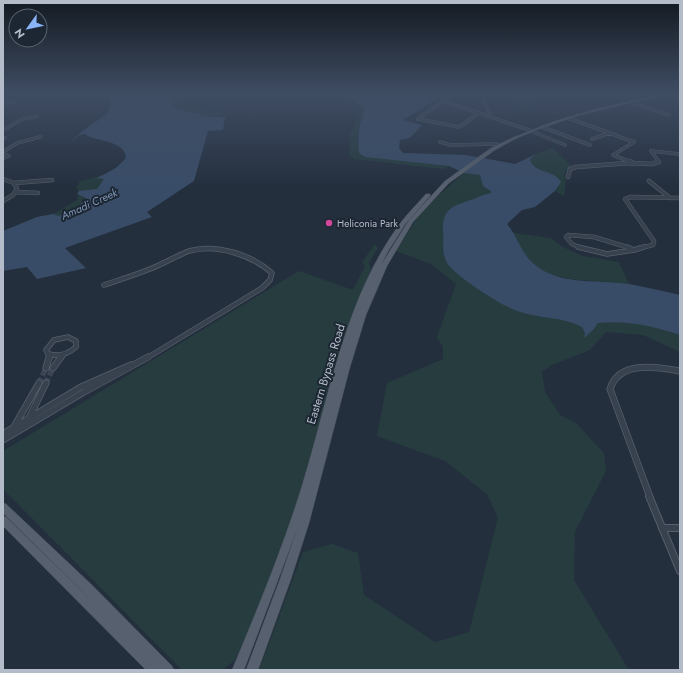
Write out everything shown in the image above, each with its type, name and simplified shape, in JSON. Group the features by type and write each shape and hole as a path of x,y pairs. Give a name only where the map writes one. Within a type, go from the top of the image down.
{"main road":[{"name":"Eastern Bypass Road","path":"487,151 549,124"},
{"name":"Eastern Bypass Road","path":"238,670 282,560 297,516 344,354 368,283 390,241 420,202 449,178 487,151 498,144 514,139"},
{"name":"Eastern Bypass Road","path":"252,670 304,523 365,306 397,242 426,203 449,178"},
{"path":"3,506 168,670"},
{"path":"3,520 154,670"}],"street":[{"path":"3,130 15,124"},
{"path":"446,124 459,127 463,124"},
{"path":"513,124 565,145"},
{"path":"586,124 634,142 613,155 637,163"},
{"path":"542,127 590,145"},
{"path":"592,139 610,133"},
{"path":"3,158 9,156 3,153 17,143 40,137"},
{"path":"440,142 451,145 498,144"},
{"path":"568,177 570,169 576,167 637,163 652,164 659,162 651,151 680,154"},
{"path":"3,179 14,183 52,180"},
{"path":"649,181 670,198"},
{"path":"14,183 17,187 16,192"},
{"path":"3,201 16,192 38,194"},
{"path":"635,250 600,238 578,235 566,237 569,242 578,248 599,254 616,255 635,250 650,246 654,243 624,201 625,199 630,197 680,198"},
{"path":"3,440 262,288 270,280 272,273 266,266 243,257 224,250 205,248 190,251 154,268 104,285"},
{"path":"46,368 49,363 49,354 46,350 52,341 61,337 74,338 77,344 76,347 64,355 53,368"},
{"path":"49,354 64,355"},
{"path":"3,434 81,387 145,358"},
{"path":"680,371 661,368 638,368 621,374 610,384 610,389 662,528 680,571"},
{"path":"14,427 39,383"},
{"path":"21,430 46,383"},
{"path":"662,528 680,528"}],"green space":[{"path":"92,124 120,124 130,154 107,186 63,218 3,231 37,217 53,214 77,200 79,191 76,188 80,181 111,171 126,158 124,152 115,144 89,137 85,134 79,135 67,145 81,132"},
{"path":"355,124 360,124 357,140 449,166 443,169 354,159 349,155 350,135"},
{"path":"552,148 571,165 564,174 566,182 564,196 555,191 560,182 553,175 535,168 530,163 529,159 536,154"},
{"path":"449,166 484,172 493,194 463,209 600,319 651,325 680,335 680,352 643,335 606,332 590,350 552,365 542,372 545,392 560,415 576,423 604,453 606,471 575,532 574,580 629,670 259,670 303,552 332,544 358,553 364,595 435,642 469,632 498,518 487,494 445,461 377,436 387,383 443,359 443,347 437,337 456,284 431,264 396,251 417,218 428,205 464,173"},
{"path":"507,224 514,233 551,238 561,246 583,256 619,262 629,284 570,279 526,268"},
{"path":"375,244 378,248 369,263 371,269 332,389 307,481 253,629 234,661 222,670 182,670 3,489 3,451 299,271 353,290 365,266 362,262"}],"water":[{"name":"Amadi Creek","path":"92,124 224,124 223,130 208,131 194,181 147,212 152,217 65,248 86,268 37,279 27,267 3,271 3,231 37,217 53,214 59,216 79,206 86,198 77,194 79,191 97,189 104,179 97,178 116,168 126,158 124,152 115,144 89,137 85,134 79,135 67,145 81,132"},
{"path":"360,125 422,125 410,138 400,140 399,148 403,153 466,155 515,164 536,154 530,159 532,164 539,169 554,175 561,182 555,191 535,207 522,210 507,224 528,258 549,274 562,278 629,284 680,295 680,335 640,324 609,322 598,323 584,338 585,333 582,327 574,323 525,314 510,308 479,290 459,275 447,263 443,246 443,222 445,216 451,208 482,195 491,193 491,191 483,186 480,175 464,173 449,166 365,157 359,153 358,136"}],"tunnel":[{"path":"39,383 46,368"},
{"path":"46,383 53,368"}],"place":[{"name":"Heliconia Park","path":"329,223"}]}
